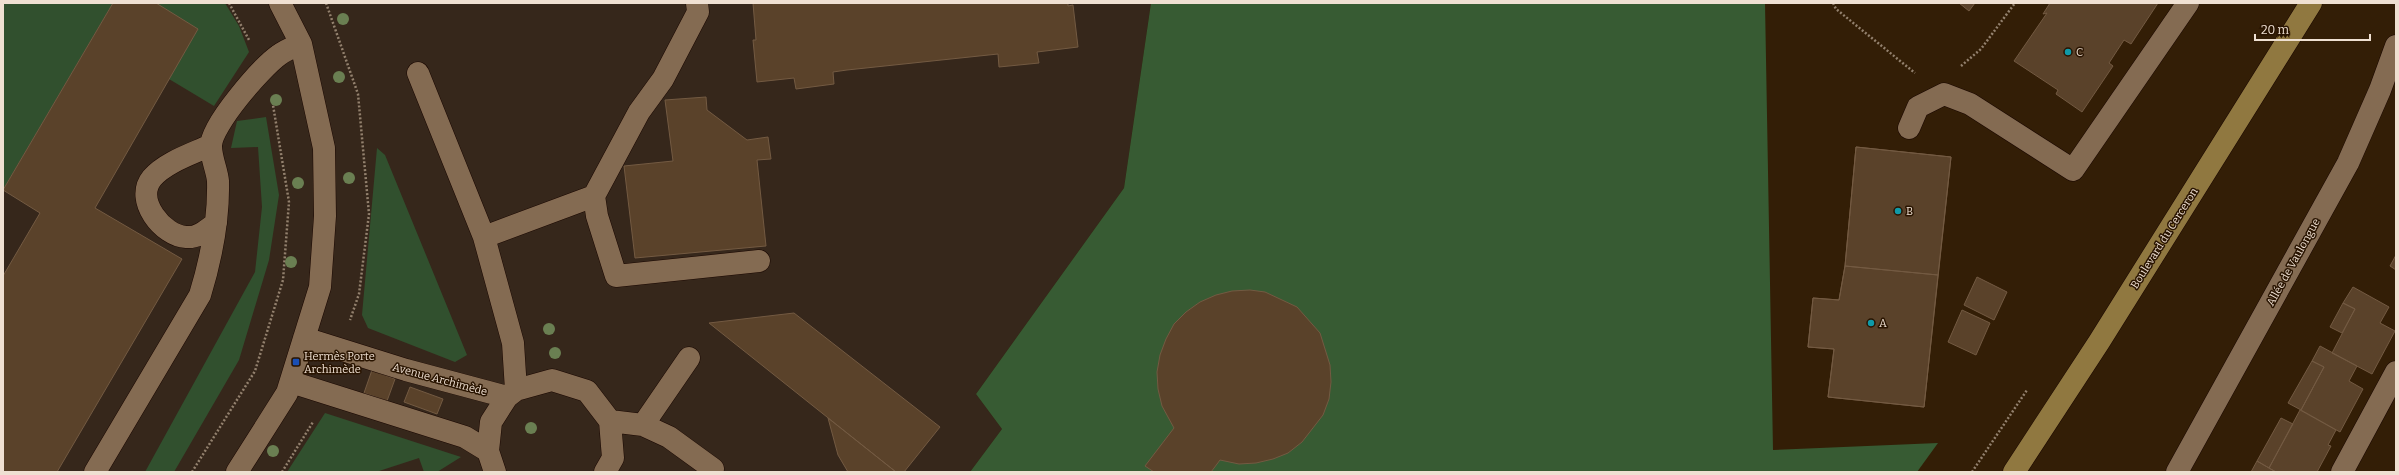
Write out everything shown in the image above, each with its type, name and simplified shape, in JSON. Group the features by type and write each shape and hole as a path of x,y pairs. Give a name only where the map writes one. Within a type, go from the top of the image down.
{"main road":[{"name":"Boulevard du Cerceron","path":"2014,472 2099,342 2311,3"}],"street":[{"path":"237,472 287,393 320,287 325,216 324,148 301,44 280,3"},
{"path":"697,3 698,12 663,79 639,112 594,196 597,216 616,276 759,261"},
{"path":"1909,128 1918,108 1944,94 1970,104 2073,170 2188,3"},
{"path":"95,472 200,295 209,263 216,223 218,181 211,145 225,114 264,67 281,54 301,44"},
{"name":"Allée de Vaulongue","path":"2177,472 2348,163 2380,90 2396,46"},
{"path":"418,73 484,237 513,343 512,394"},
{"path":"211,145 167,166 151,179 145,195 149,211 168,229 185,237 202,234 216,223"},
{"path":"484,237 594,196"},
{"name":"Avenue Archimède","path":"304,338 406,370 512,394"},
{"path":"643,425 689,358"},
{"path":"2342,472 2396,372"},
{"path":"494,472 488,452 491,422 512,394 552,380 587,391 610,421 613,458 605,472"},
{"path":"291,382 465,437 488,452"},
{"path":"610,421 643,425 669,437 713,468"}],"path":[{"path":"192,472 255,371 283,280 289,202 273,104 264,67 229,3"},
{"path":"1833,3 1836,9 1921,78"},
{"path":"1956,70 1981,49 2015,3"}],"shaded area":[{"path":"3,3 1151,3 1124,188 976,394 1002,429 970,472 3,472"}],"green space":[{"path":"3,3 113,3 3,190"},
{"path":"156,3 225,3 239,26 249,52 214,106 169,79"},
{"path":"1151,3 1765,3 1773,450 1938,443 1917,472 970,472 1002,429 976,394 1124,188"},
{"path":"266,117 279,195 269,260 239,360 174,472 145,472 255,272 262,207 258,147 231,148 237,121"},
{"path":"377,148 385,155 467,355 455,362 368,328 362,315"},
{"path":"325,413 461,457 437,472 424,472 419,458 376,472 287,472"}],"building":[{"path":"113,3 156,3 198,29 95,208 182,259 57,472 3,472 3,276 40,213 3,190"},
{"path":"753,3 1068,3 1068,6 1073,5 1078,47 1037,52 1039,63 999,67 998,54 833,72 834,84 796,89 794,78 757,82 753,40 756,40"},
{"path":"1959,3 1975,3 1969,11"},
{"name":"C","path":"2050,3 2158,3 2131,44 2124,40 2109,63 2113,66 2082,112 2056,94 2058,90 2014,61 2047,13 2043,14"},
{"path":"706,97 707,110 747,140 768,137 771,159 757,160 766,246 635,258 624,166 673,161 665,100"},
{"path":"1856,147 1951,157 1924,407 1828,397 1834,349 1808,347 1813,298 1839,300 1845,266"},
{"name":"B","path":"1856,147 1951,157 1938,275 1845,266"},
{"path":"2396,255 2396,270 2390,266"},
{"name":"A","path":"1845,266 1938,275 1924,407 1828,397 1834,349 1808,347 1813,298 1839,300"},
{"path":"1977,277 2007,292 1994,320 1964,305"},
{"path":"2353,287 2389,307 2380,323 2395,331 2372,374 2332,353 2355,309 2343,303"},
{"path":"1250,290 1265,292 1297,307 1320,333 1330,365 1331,382 1329,399 1323,415 1302,442 1288,453 1273,459 1256,463 1239,464 1220,460 1211,472 1154,472 1145,466 1174,428 1162,406 1158,389 1157,372 1160,355 1166,339 1174,324 1186,312 1200,302 1216,295 1232,291"},
{"path":"2343,303 2355,309 2342,333 2330,327"},
{"path":"1962,310 1990,323 1976,355 1948,342"},
{"path":"794,313 940,427 904,472 896,472 709,323"},
{"path":"2320,346 2357,366 2349,381 2363,389 2340,432 2301,410 2324,367 2312,361"},
{"path":"2312,361 2324,367 2301,410 2288,403"},
{"path":"372,370 395,379 387,401 364,393"},
{"path":"410,387 443,399 437,414 404,402"},
{"path":"2300,410 2336,430 2328,445 2331,446 2317,472 2276,472 2269,468"},
{"path":"828,418 896,472 848,472 838,455"},
{"path":"2281,418 2293,424 2269,468 2257,461"},
{"path":"2257,461 2269,468 2276,472 2251,472"}],"place":[{"name":"C","path":"2068,52"},
{"name":"B","path":"1898,211"},
{"name":"A","path":"1871,323"},
{"name":"Hermès Porte Archimède","path":"296,362"}]}
